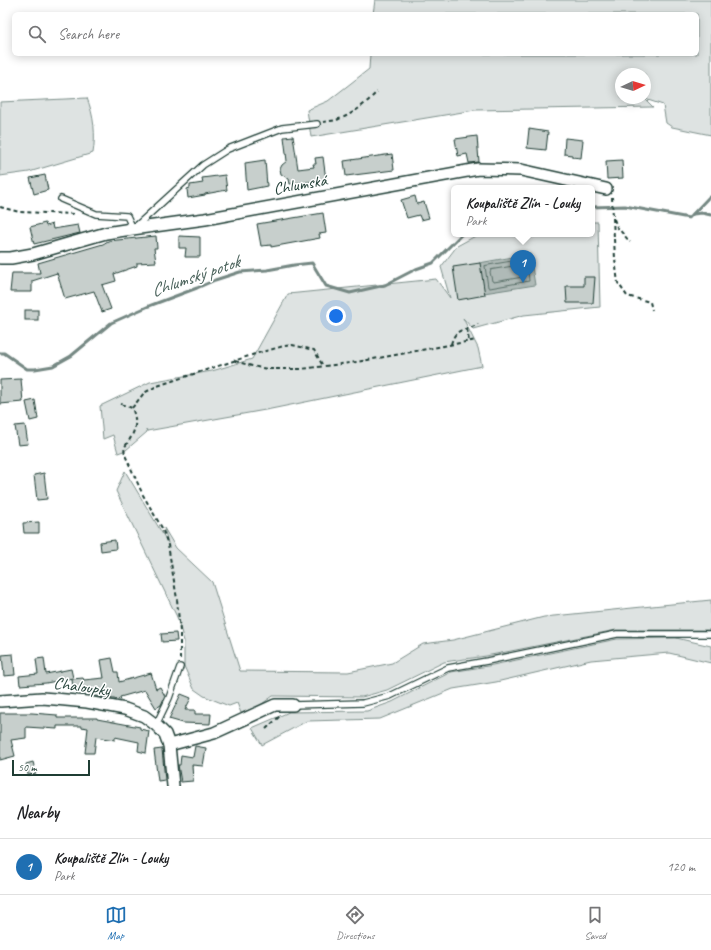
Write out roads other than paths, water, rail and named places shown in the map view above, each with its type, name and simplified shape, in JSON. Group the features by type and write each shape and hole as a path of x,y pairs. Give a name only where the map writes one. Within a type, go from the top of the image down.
{"street":[{"name":"Chlumská","path":"0,258 11,258 33,254 106,233 205,219 478,169 521,170 588,185"},
{"name":"Chlumská","path":"595,187 606,189"},
{"name":"Chaloupky","path":"0,701 42,698 88,702 135,712 144,716 156,725 165,734 169,745"},
{"path":"173,786 169,745 214,733 274,705 293,705"}],"lane":[{"path":"61,199 96,214 127,216 133,229 203,165 228,149 282,128 316,124"},
{"path":"293,705 363,704 390,696 448,668 617,634 711,634"},
{"path":"156,725 169,698 180,667"}],"water":[{"path":"530,254 535,285 484,293 479,263"}],"waterway":[{"name":"Chlumský potok","path":"595,207 625,206 689,218 709,197 711,197"},
{"path":"693,214 702,213 711,215"},
{"name":"Chlumský potok","path":"0,353 4,353 27,369 53,366 71,356 111,323 149,306 215,280 240,272 267,270 312,263 326,286 350,293 385,285 416,269 433,263 459,237"}],"place":[{"name":"Koupaliště Zlín - Louky","path":"523,283"}]}
